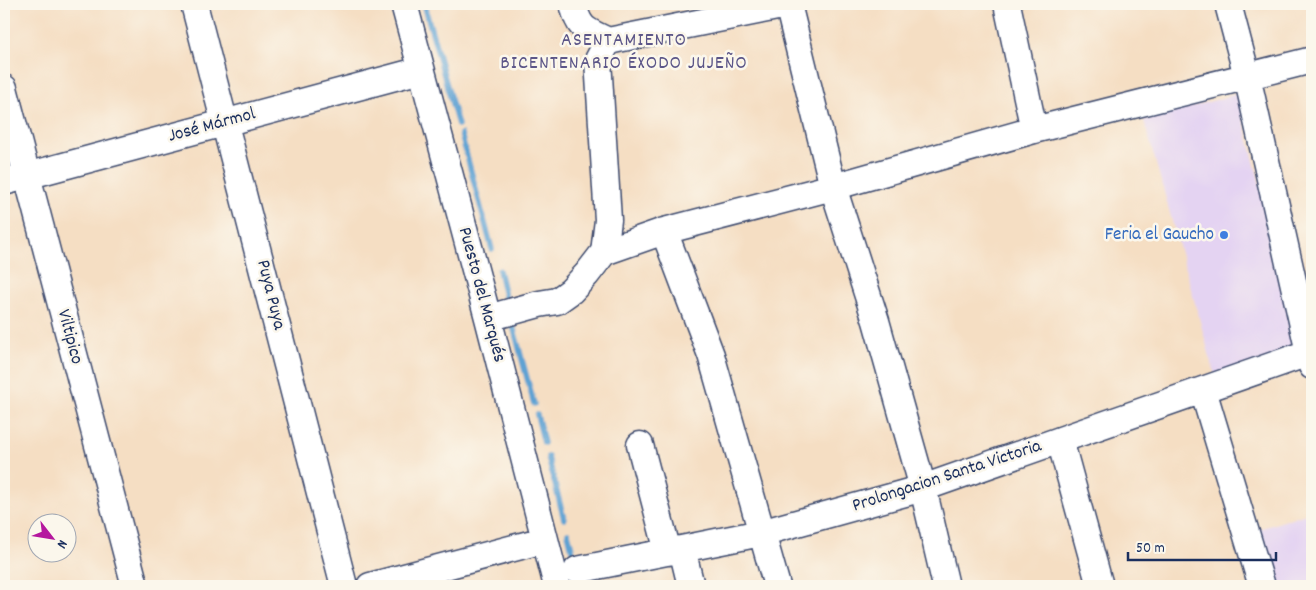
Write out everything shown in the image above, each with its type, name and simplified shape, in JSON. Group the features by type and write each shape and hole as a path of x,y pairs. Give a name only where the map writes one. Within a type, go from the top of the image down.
{"street":[{"name":"Puya Puya","path":"194,4 344,586"},
{"name":"Puesto del Marqués","path":"404,4 557,586"},
{"path":"573,4 583,28 608,42 790,4 833,187 876,321 923,488 946,586"},
{"path":"1007,4 1034,130"},
{"path":"1228,4 1247,76 1310,360"},
{"path":"488,318 557,301 571,291 604,252 608,220 598,60 608,42"},
{"path":"604,252 664,231 833,187 1034,130 1312,60"},
{"name":"José Mármol","path":"15,179 421,70"},
{"name":"Viltipico","path":"4,88 15,179 135,586"},
{"path":"664,231 711,355 777,586"},
{"name":"Prolongacion Santa Victoria","path":"577,570 762,533 923,488 1203,390 1310,360"},
{"path":"1203,390 1262,586"},
{"path":"1060,440 1100,586"},
{"path":"640,445 675,550 691,586"},
{"path":"370,586 544,540"}],"shaded area":[{"name":"Feria el Gaucho","path":"1237,94 1302,350 1215,375 1144,120"},
{"path":"1312,512 1312,586 1274,586 1259,529"}],"waterway":[{"path":"424,4 458,125"},
{"path":"461,134 492,249"},
{"path":"499,270 507,305"},
{"path":"512,322 534,404"},
{"path":"537,415 544,443"},
{"path":"548,457 564,519"},
{"path":"568,533 576,565"},
{"path":"579,576 582,586"}],"place":[{"name":"Feria el Gaucho","path":"1224,235"}],"district":[{"name":"ASENTAMIENTO BICENTENARIO ÉXODO JUJEÑO","path":"624,52"}]}
